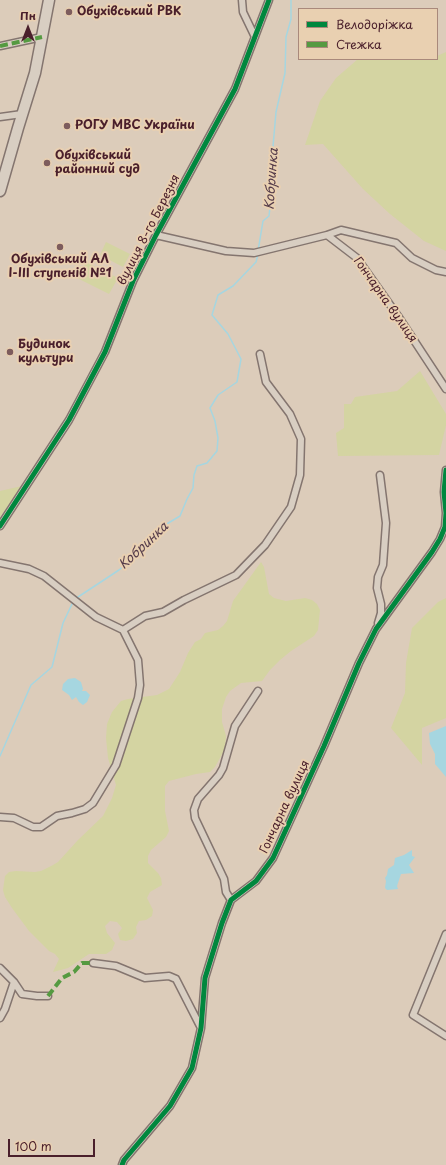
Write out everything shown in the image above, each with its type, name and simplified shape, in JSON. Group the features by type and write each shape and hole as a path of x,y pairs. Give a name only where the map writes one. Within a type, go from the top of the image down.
{"main road":[{"path":"0,191 35,73 50,0"}],"street":[{"path":"242,0 243,12 255,37"},
{"name":"вулиця 8-го Березня","path":"0,526 69,420 105,352 133,281 234,89 269,0"},
{"path":"0,46 42,37"},
{"path":"0,117 22,114"},
{"path":"156,235 226,251 254,253 341,230 396,243 412,258 436,270 446,272"},
{"name":"Гончарна вулиця","path":"327,234 357,258 398,316 446,389"},
{"path":"123,630 145,616 163,612 184,600 236,575 265,545 291,507 300,475 300,439 290,414 266,382 260,354"},
{"name":"Гончарна вулиця","path":"376,629 440,539 445,527 446,513 444,492 446,470"},
{"name":"Гончарна вулиця","path":"230,900 242,893 256,881 273,858 324,746 359,663 376,629 381,613 381,604 377,588 378,577 383,565 386,523 380,475"},
{"path":"0,563 13,564 44,576 96,617 123,630 138,660 140,685 138,698 116,765 93,803 85,809 57,816 41,826 33,826 14,818 0,817"},
{"path":"122,1165 124,1160 170,1106 192,1068 201,1028 205,978 230,900 226,892 224,879 194,818 194,810 198,798 219,775 223,768 235,726 258,691"},
{"path":"446,934 413,1015 446,1036"},
{"path":"93,963 116,966 145,978 169,976 176,979 201,1028"},
{"path":"0,968 14,982 22,994 48,996"},
{"path":"0,1018 5,1010 14,982"}],"green space":[{"path":"446,52 446,251 424,241 390,214 363,189 323,144 305,145 320,101 336,78 357,60 438,60 438,56"},
{"path":"106,242 130,254 123,267 100,255"},
{"path":"86,262 118,278 109,294 77,278"},
{"path":"420,371 446,414 446,425 439,455 338,456 336,433 344,428 344,404 351,404 355,397 397,391"},
{"path":"22,486 0,517 0,491"},
{"path":"261,562 264,567 269,594 274,598 286,601 305,598 312,600 317,604 320,610 318,630 314,636 280,660 262,681 241,683 230,691 226,697 222,709 222,722 226,736 225,749 215,767 210,772 169,781 165,786 165,811 169,831 166,837 151,850 148,856 148,863 158,873 161,878 162,885 150,892 147,898 153,910 152,916 146,920 139,921 136,927 137,933 133,939 126,941 120,940 118,934 122,928 117,922 110,921 105,926 107,933 115,943 112,950 106,954 89,954 68,968 53,972 59,959 29,931 12,908 5,897 3,890 5,876 9,872 16,871 41,871 58,862 103,816 112,798 116,785 108,758 106,738 107,724 112,712 121,701 157,695 169,689 180,672 188,653 195,642 201,639 205,633 218,630 227,621 233,601"},
{"path":"446,598 446,718 422,728 422,765 391,728 405,693 406,663 412,628 438,602"}],"water":[{"path":"75,678 81,682 83,689 82,691 86,691 90,695 87,702 83,705 76,697 72,700 69,695 62,690 63,684 68,679"},
{"path":"446,726 446,777 435,764 435,754 430,744 429,733"},
{"path":"412,850 412,856 415,857 409,865 414,873 401,874 397,886 398,889 387,890 385,888 385,878 388,869 394,865 395,858"}],"waterway":[{"name":"Кобринка","path":"258,251 263,221 269,216 271,198 270,181 276,112 285,73 286,37 291,19 291,0"},
{"name":"Кобринка","path":"75,599 119,570 140,552 165,525 180,516 193,488 194,475 197,466 207,463 217,451 218,438 215,421 210,408 218,395 237,382 241,359 228,334 212,315 218,295 233,286 256,262 258,254"},
{"name":"Кобринка","path":"0,756 31,685 52,667 63,623 73,602"}],"marked path":[{"path":"0,46 42,37"},
{"path":"48,996 62,978 74,972 82,963 93,963"}],"cycle path":[{"path":"0,526 69,420 105,352 133,281 156,235 235,89 269,0"},
{"path":"122,1165 124,1160 170,1106 192,1068 201,1028 205,978 222,923 231,900 256,881 273,858 324,746 359,663 376,629 440,539 445,527 446,513 444,492 446,470"}],"place":[{"name":"Обухівський РВК","path":"69,12"},
{"name":"РОГУ МВС України","path":"67,126"},
{"name":"Обухівський районний суд","path":"47,163"},
{"name":"Обухівський АЛ І-ІІІ ступенів №1","path":"60,247"},
{"name":"Будинок культури","path":"10,352"}]}
